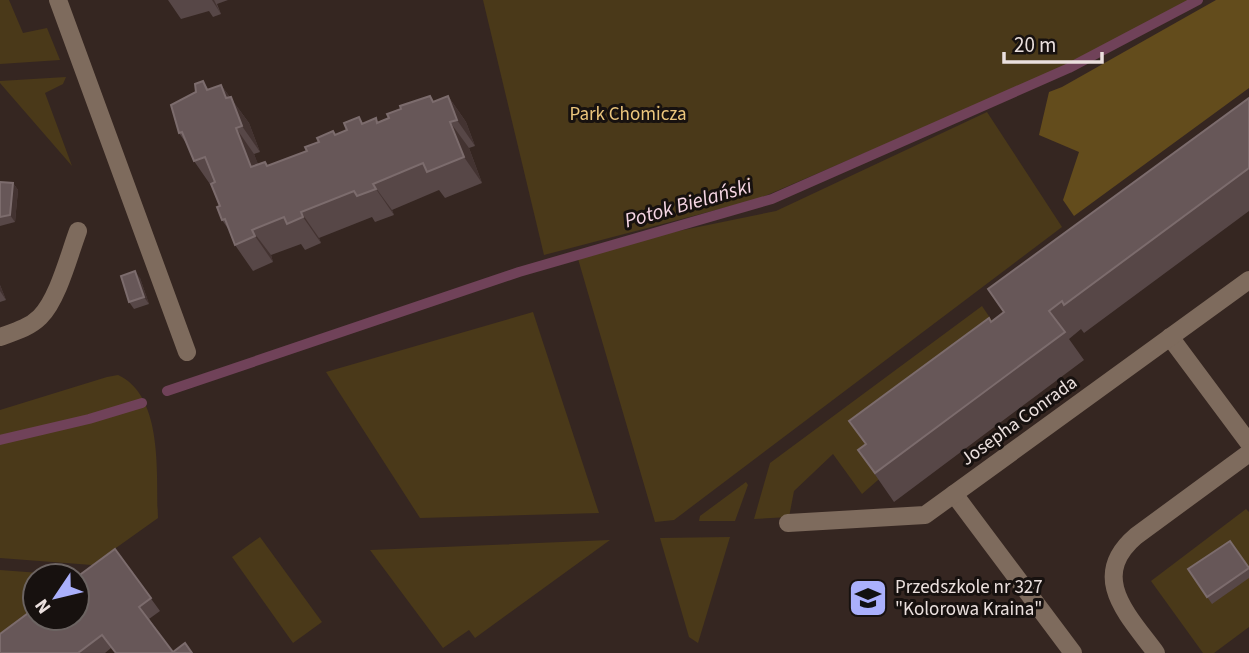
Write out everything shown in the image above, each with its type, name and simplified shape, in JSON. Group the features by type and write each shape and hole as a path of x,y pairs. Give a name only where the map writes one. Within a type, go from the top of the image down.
{"street":[{"path":"58,0 187,352"},
{"path":"0,337 26,327 40,317 50,304 78,231"},
{"name":"Josepha Conrada","path":"788,523 925,515 1249,280"},
{"path":"1170,337 1249,443"},
{"path":"1156,653 1121,605 1115,592 1112,578 1116,562 1125,546 1136,536 1249,453"},
{"path":"954,494 1073,653"}],"green space":[{"path":"0,0 9,0 23,33 47,28 60,60 0,64"},
{"name":"Park Chomicza","path":"483,0 1195,0 1098,53 758,199 544,255"},
{"path":"66,77 63,84 45,93 72,166 0,83"},
{"path":"987,112 1062,227 674,520 655,522 576,252 776,211"},
{"path":"982,306 1009,346 886,473 862,494 833,454 794,491 789,517 754,519 770,463"},
{"path":"533,312 599,513 420,518 326,372"},
{"path":"118,375 133,385 150,418 157,459 158,518 92,565 91,562 0,558 0,410"},
{"path":"746,482 748,485 735,521 699,521 700,516"},
{"path":"1246,509 1249,512 1249,627 1214,653 1203,653 1151,581"},
{"path":"260,537 322,622 293,643 232,557"},
{"path":"730,537 698,643 689,637 660,538"},
{"path":"610,540 475,638 469,630 443,648 370,550"},
{"path":"0,570 21,572 21,619 0,635"}],"shaded area":[{"path":"1216,0 1249,0 1249,88 1074,216 1063,200 1079,152 1039,135 1049,92"}],"building":[{"path":"203,81 207,90 221,85 226,98 231,97 242,126 236,128 251,167 265,162 267,166 307,151 305,147 319,142 317,138 333,131 335,135 347,130 344,123 359,117 362,124 376,118 377,123 389,118 387,114 401,109 400,106 430,96 433,102 448,96 457,120 450,122 464,157 427,172 423,163 373,184 376,189 357,196 354,191 301,212 303,217 287,224 284,217 252,230 255,236 235,245 217,207 220,206 211,184 215,182 205,157 194,161 182,132 179,133 171,105 196,92 195,84"},
{"path":"1249,98 1249,168 1064,305 1062,301 1049,311 1065,332 875,473 858,450 866,444 849,421 989,318 991,322 1004,312 988,289"},
{"path":"0,182 13,183 10,215 0,217"},
{"path":"135,271 144,297 129,302 121,276"},
{"path":"1230,541 1249,568 1207,597 1188,569"},
{"path":"115,549 151,598 139,607 173,652 185,643 192,653 116,653 102,635 78,653 0,653 0,634 21,618 21,632 91,632 91,567"}],"waterway":[{"name":"Potok Bielański","path":"167,391 519,272 772,199 1069,68 1198,0"},
{"name":"Potok Bielański","path":"0,440 89,419 142,403"}],"place":[{"name":"Przedszkole nr 327 \"Kolorowa Kraina\"","path":"868,598"}]}
